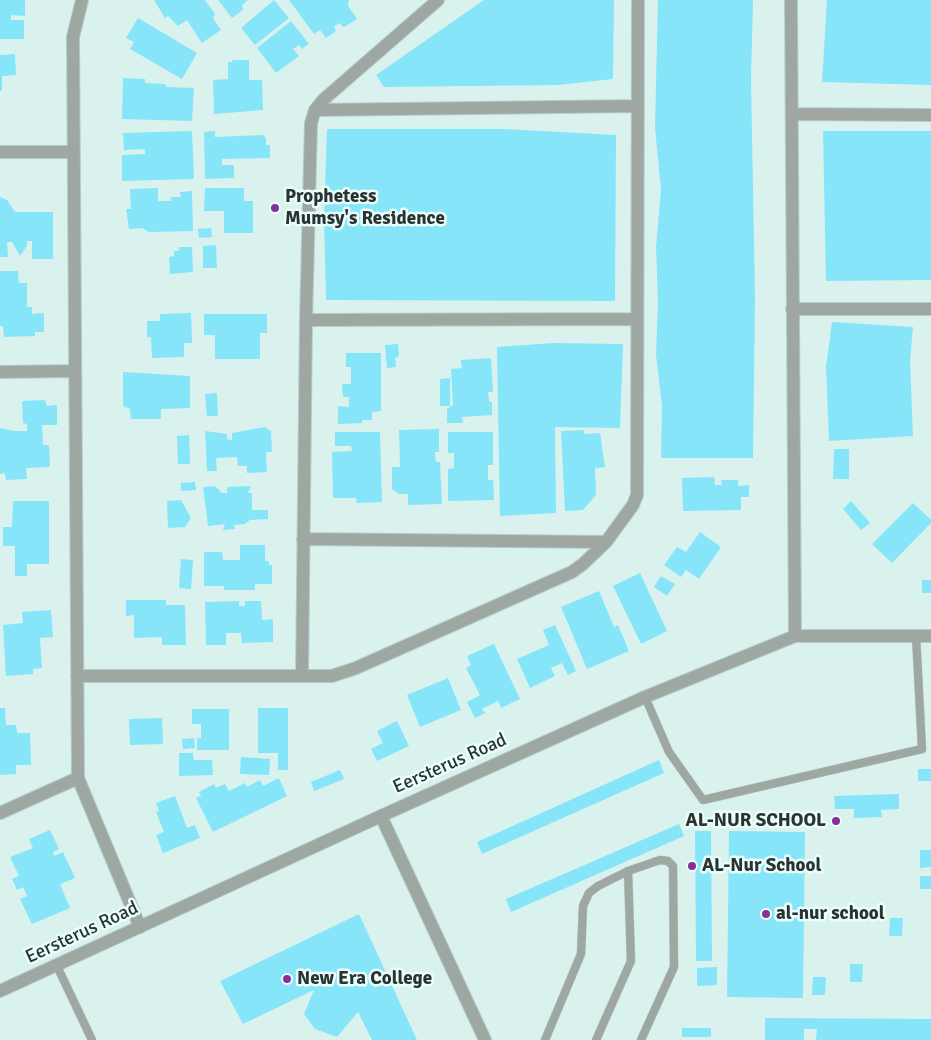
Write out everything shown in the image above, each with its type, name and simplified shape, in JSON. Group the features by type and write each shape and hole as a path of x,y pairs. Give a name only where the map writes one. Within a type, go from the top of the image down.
{"street":[{"path":"82,0 73,37 73,371 78,778 140,927"},
{"path":"302,676 306,320 312,123 315,110 323,100 438,0"},
{"path":"77,676 332,676 356,668 572,572 606,542 638,495 638,0"},
{"path":"791,0 795,636"},
{"path":"315,110 638,106"},
{"path":"792,114 931,114"},
{"path":"0,152 73,152"},
{"path":"792,309 931,308"},
{"path":"306,320 637,319"},
{"path":"0,372 73,371"},
{"path":"303,539 606,542"},
{"name":"Eersterus Road","path":"0,991 380,816 645,698 795,636 931,636"},
{"path":"0,813 78,778"},
{"path":"380,816 485,1040"}],"lane":[{"path":"645,698 669,752 703,800 922,749 916,636"},
{"path":"544,1040 581,954 583,906 588,893 628,871 660,860 668,861 673,866 674,967 641,1040"},
{"path":"596,1040 631,961 628,871"},
{"path":"57,966 92,1040"}],"building":[{"path":"0,0 25,0 25,16 11,15 11,20 24,20 24,39 0,39"},
{"path":"154,0 205,0 215,14 213,18 221,30 202,43 187,20 178,26 168,16 165,18"},
{"path":"218,0 248,0 242,5 243,10 232,18"},
{"path":"274,0 289,18 255,45 241,28"},
{"path":"289,0 349,0 348,6 357,19 344,27 339,23 334,27 336,31 326,38 320,30 314,34"},
{"path":"484,0 614,0 613,79 558,85 384,87 376,75"},
{"path":"658,0 753,0 751,79 755,298 753,458 661,458 662,406 656,355 658,303 656,247 661,190 655,128"},
{"path":"827,0 931,0 931,85 822,82"},
{"path":"138,18 197,53 182,79 130,49 134,42 126,38"},
{"path":"291,21 309,44 302,49 299,45 293,49 299,56 276,73 257,48"},
{"path":"15,54 16,75 2,76 2,91 0,91 0,55"},
{"path":"232,60 249,60 249,80 262,80 263,110 214,114 213,80 228,79 228,62 233,62"},
{"path":"123,78 145,79 145,83 165,84 167,87 194,88 192,121 122,119"},
{"path":"327,129 503,129 616,135 615,301 326,300 324,219"},
{"path":"192,131 194,179 122,181 122,155 145,154 145,149 124,150 123,133"},
{"path":"215,131 215,137 263,135 266,138 266,145 270,145 270,158 222,159 222,165 234,165 234,178 205,179 204,132"},
{"path":"823,131 931,131 931,280 826,281"},
{"path":"158,188 158,201 171,201 171,197 181,197 180,192 192,191 193,231 149,232 142,228 129,229 126,209 131,209 130,189"},
{"path":"205,188 244,188 244,201 253,201 253,233 224,233 224,211 204,211"},
{"path":"0,197 7,200 15,212 53,212 53,259 32,259 32,241 27,241 27,246 20,256 12,242 7,242 8,257 0,257"},
{"path":"211,228 212,237 199,238 198,229"},
{"path":"216,245 217,268 203,268 203,246"},
{"path":"179,247 192,247 193,272 170,274 169,257 174,256 174,251 179,251"},
{"path":"0,271 18,271 19,283 27,283 27,307 32,307 32,314 44,313 44,332 35,332 35,336 4,337 3,326 0,326"},
{"path":"191,313 192,343 184,343 184,357 152,358 151,337 147,337 147,321 160,321 160,314"},
{"path":"204,314 267,314 267,333 260,333 260,359 215,359 215,335 204,335"},
{"path":"832,322 913,327 910,361 913,436 829,441 826,367"},
{"path":"554,343 623,344 620,428 555,427 556,513 500,516 497,347"},
{"path":"398,344 399,356 395,358 396,367 387,368 385,345"},
{"path":"346,353 381,353 381,411 372,412 372,420 362,420 362,423 338,424 338,406 349,407 349,397 343,397 342,384 351,384 351,367 346,367"},
{"path":"491,358 493,392 488,392 489,401 492,402 492,415 462,417 463,423 447,423 447,409 453,405 451,369 462,368 461,360"},
{"path":"123,372 190,376 190,408 161,409 161,419 131,419 130,409 123,406"},
{"path":"450,378 450,406 440,406 440,379"},
{"path":"217,393 218,416 207,416 205,394"},
{"path":"45,400 47,406 57,405 57,425 42,425 43,445 49,445 50,467 26,468 27,479 6,480 5,473 0,474 0,428 27,431 27,424 23,423 22,401"},
{"path":"265,427 271,431 272,452 266,452 267,472 247,473 247,466 238,466 237,457 216,458 217,471 207,471 205,431 227,434 227,439 232,440 232,433"},
{"path":"439,429 439,452 435,452 436,462 440,462 442,504 408,505 408,494 399,494 392,489 392,467 400,467 399,430"},
{"path":"584,430 584,434 600,433 605,467 595,468 596,495 583,510 565,511 561,431"},
{"path":"335,432 380,432 382,502 357,503 356,498 333,498 332,452 352,451 351,446 335,446"},
{"path":"448,432 493,432 493,465 488,465 488,480 493,480 494,500 448,501 448,469 454,468 454,453 448,453"},
{"path":"189,435 190,464 178,464 177,436"},
{"path":"834,449 849,449 849,479 833,479"},
{"path":"714,477 715,485 722,485 721,480 738,480 738,486 749,485 749,497 741,497 741,510 683,511 682,478"},
{"path":"195,482 196,490 181,491 181,483"},
{"path":"215,486 222,493 227,493 227,487 251,486 248,493 252,493 252,510 268,510 268,519 250,520 245,524 234,525 235,529 223,530 225,524 208,526 203,487"},
{"path":"181,500 191,518 185,527 168,528 167,501"},
{"path":"13,501 49,501 49,564 27,564 27,576 15,576 15,546 3,546 3,527 12,527"},
{"path":"851,501 870,523 861,530 843,509"},
{"path":"913,503 931,520 931,523 892,563 872,544"},
{"path":"700,532 721,547 699,579 686,570 681,577 664,565 677,547 686,552"},
{"path":"240,545 265,545 265,561 269,561 269,565 272,565 272,584 255,584 255,590 224,590 224,586 204,586 204,552 222,552 223,560 240,560"},
{"path":"181,559 193,560 191,589 179,588"},
{"path":"640,573 667,631 641,644 613,586"},
{"path":"661,576 675,584 667,596 654,587"},
{"path":"922,580 931,580 931,593 922,593"},
{"path":"599,591 614,627 618,625 629,651 587,669 561,607"},
{"path":"126,600 166,600 166,605 185,605 186,645 162,645 162,637 134,638 134,615 126,616"},
{"path":"239,601 239,606 245,606 245,601 261,601 262,620 273,619 273,642 242,643 241,633 226,633 226,645 206,645 205,602"},
{"path":"51,610 53,637 40,638 42,668 33,669 33,674 6,676 3,625 23,623 22,612"},
{"path":"555,625 576,671 568,675 562,663 551,668 555,676 530,688 517,659 549,645 543,630"},
{"path":"494,644 520,699 501,708 498,701 482,709 485,713 475,718 467,702 480,695 466,668 471,665 467,656"},
{"path":"448,678 461,710 420,727 407,695"},
{"path":"0,708 5,708 6,725 16,725 17,733 30,733 31,765 16,765 16,774 0,775"},
{"path":"258,708 288,708 288,770 278,770 278,753 258,753"},
{"path":"192,709 229,709 229,750 197,750 197,738 201,738 201,724 192,724"},
{"path":"162,718 163,744 130,745 129,719"},
{"path":"397,721 409,746 377,761 371,749 383,743 377,731"},
{"path":"194,738 195,748 183,749 182,739"},
{"path":"179,753 193,753 194,760 212,760 213,775 179,776"},
{"path":"241,757 270,759 269,775 240,774"},
{"path":"659,760 664,773 482,854 477,842"},
{"path":"918,769 931,769 931,781 918,781"},
{"path":"340,770 344,779 314,791 311,782"},
{"path":"279,778 287,796 213,832 196,798 201,796 199,792 214,784 216,788 225,784 229,791 245,783 247,787 260,780 263,786"},
{"path":"899,794 899,809 881,810 882,817 854,818 854,809 835,809 834,796"},
{"path":"175,796 187,828 195,825 200,838 163,853 156,835 164,832 156,812 159,811 156,803"},
{"path":"679,824 684,836 511,912 506,899"},
{"path":"50,830 59,849 53,852 54,856 63,852 75,878 60,884 70,908 32,924 20,899 27,896 23,887 17,890 12,879 19,876 10,857 33,848 29,839"},
{"path":"695,831 711,831 712,961 696,961"},
{"name":"al-nur school","path":"729,831 805,832 803,998 727,997"},
{"path":"920,850 931,850 931,867 920,868"},
{"path":"920,876 931,876 931,889 920,889"},
{"path":"359,914 417,1040 372,1040 358,1012 337,1037 315,1029 304,1014 314,990 243,1024 220,981"},
{"path":"890,918 903,918 902,936 889,936"},
{"path":"850,964 863,964 862,982 850,982"},
{"path":"717,967 717,985 697,986 697,968"},
{"path":"813,977 826,977 825,995 812,995"},
{"path":"765,1018 931,1019 931,1040 816,1040 817,1029 804,1029 804,1040 765,1040"},
{"path":"682,1028 711,1028 711,1037 682,1037"}],"place":[{"name":"Prophetess Mumsy's Residence","path":"275,208"},
{"name":"AL-NUR SCHOOL","path":"836,821"},
{"name":"AL-Nur School","path":"692,866"},
{"name":"al-nur school","path":"766,914"},
{"name":"New Era College","path":"287,979"}]}
